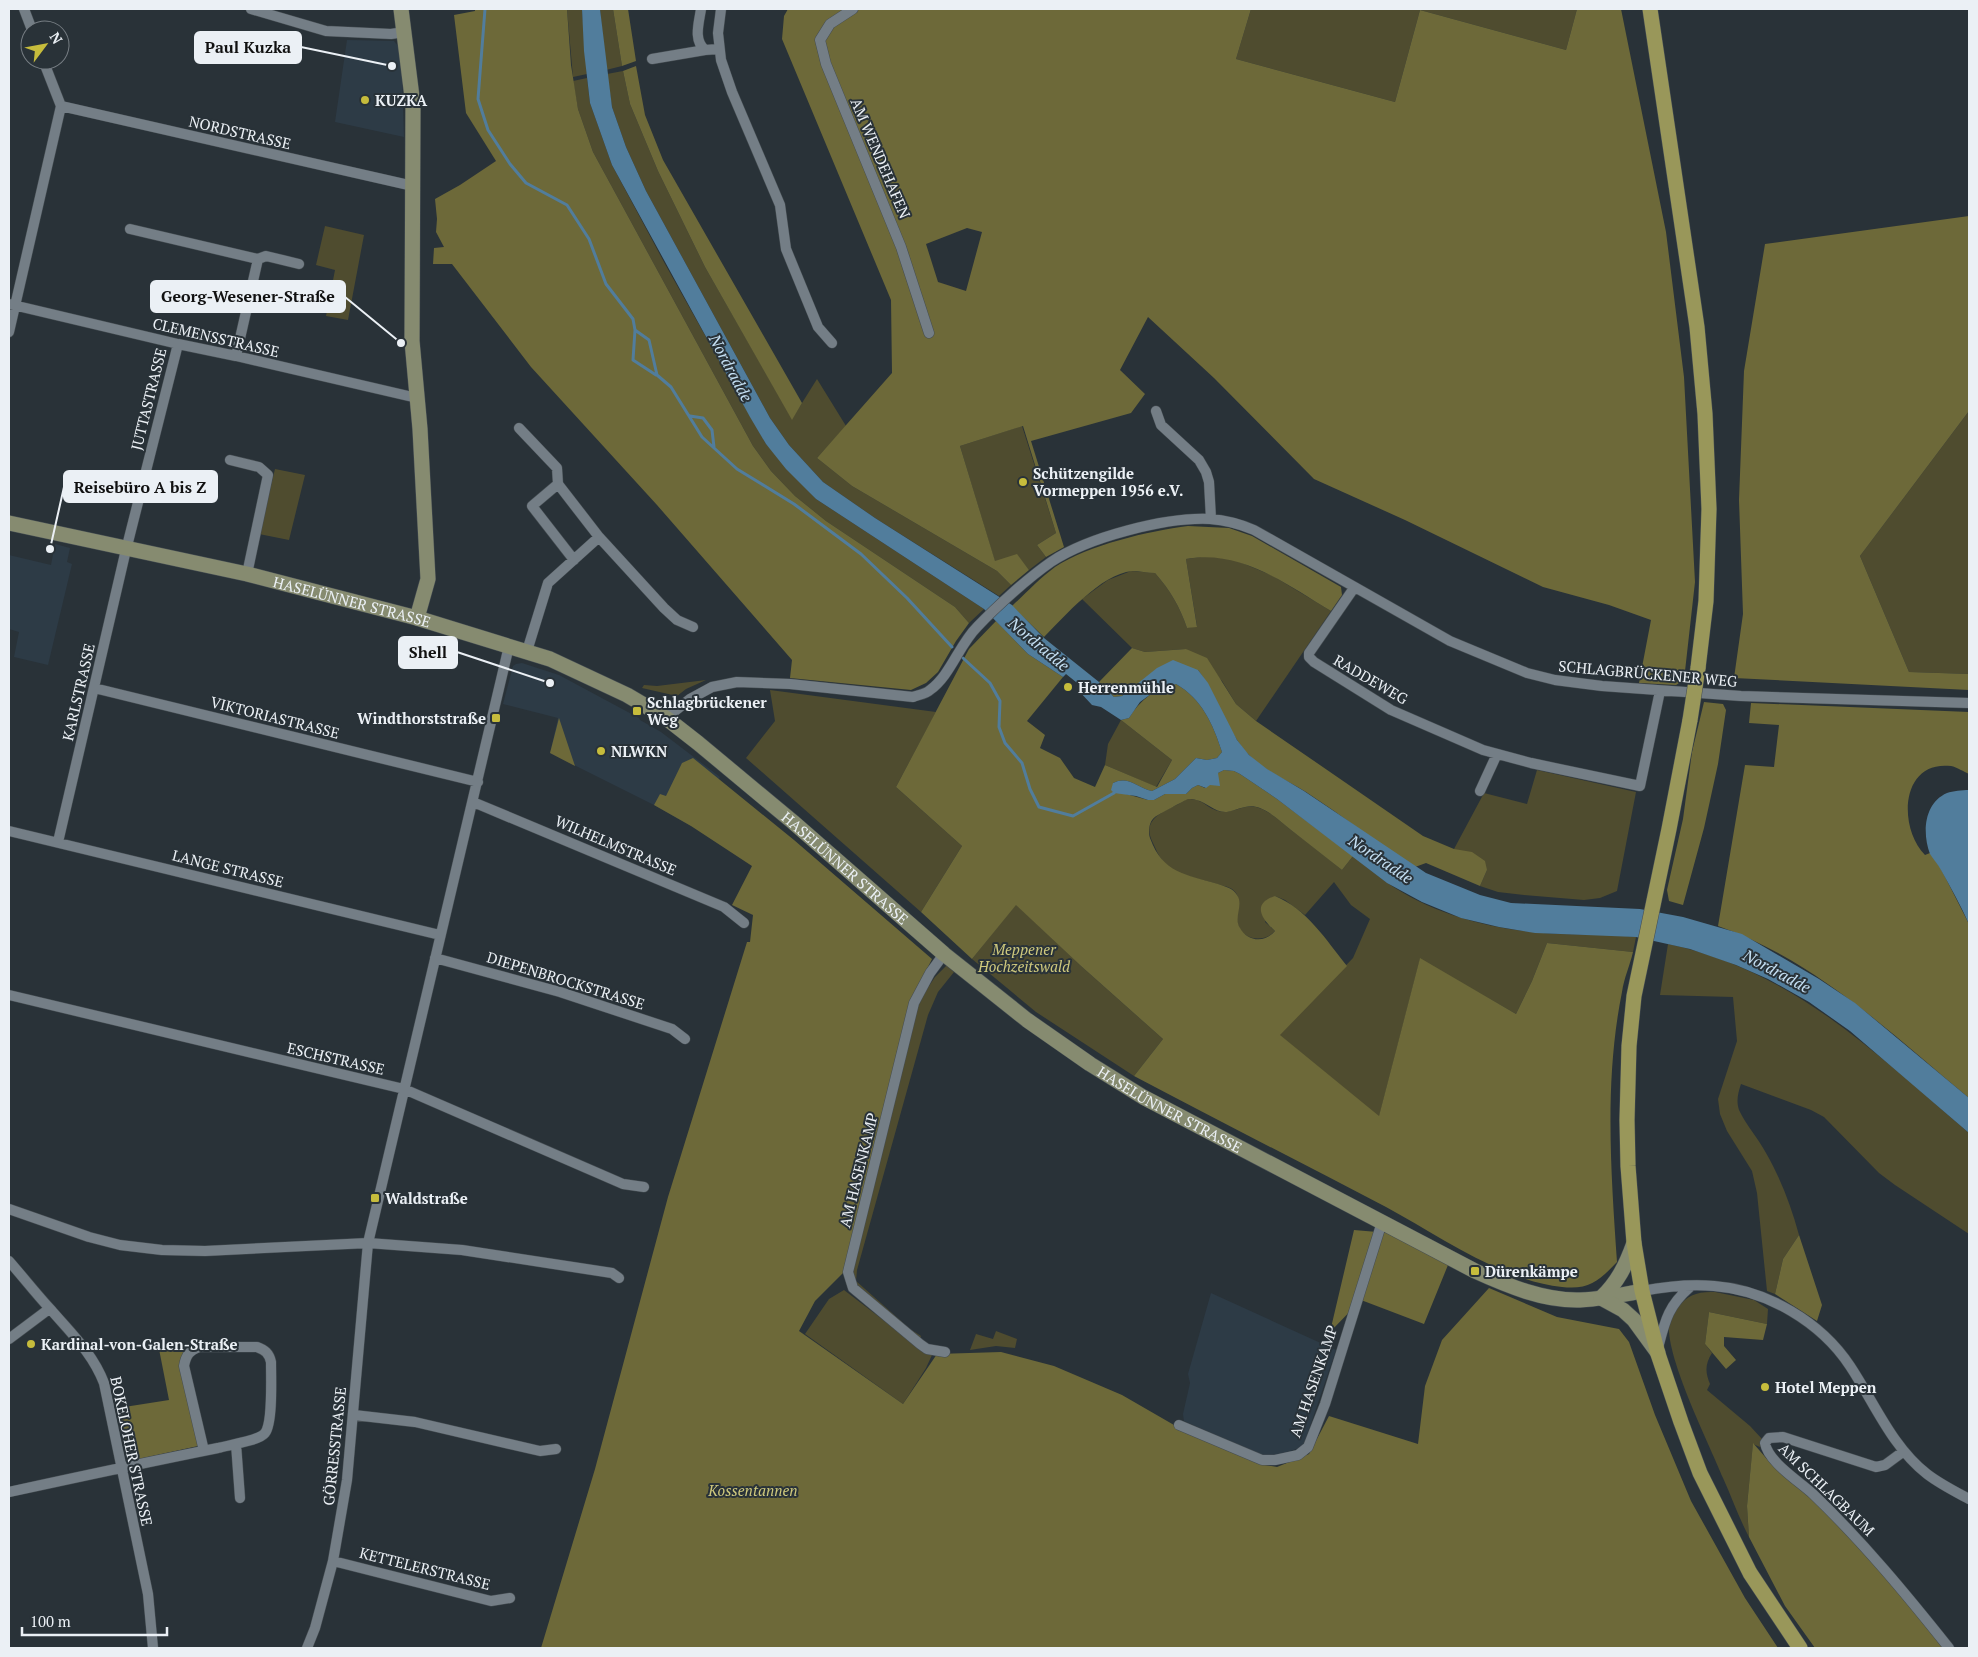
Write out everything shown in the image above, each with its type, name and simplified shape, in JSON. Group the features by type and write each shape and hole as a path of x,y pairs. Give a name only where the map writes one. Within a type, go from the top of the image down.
{"main road":[{"path":"1650,9 1697,326 1705,414 1709,518 1706,601 1690,720 1634,996 1629,1046 1628,1166 1634,1243 1642,1291 1658,1351 1697,1464 1732,1541 1750,1573 1800,1648"}],"street":[{"path":"251,9 326,31 391,34 404,32"},
{"path":"401,9 413,105 412,307 428,579 417,618"},
{"path":"701,9 698,35 700,46 705,50"},
{"path":"721,9 718,33 721,60 732,92 780,205 786,249 818,327 832,343"},
{"name":"AM WENDEHAFEN","path":"853,9 830,24 820,40 826,64 901,247 929,333"},
{"path":"652,59 719,48"},
{"path":"9,332 12,304 61,106 47,70"},
{"name":"NORDSTRASSE","path":"61,106 413,186"},
{"path":"130,229 258,259 266,256 299,264"},
{"path":"236,356 258,259"},
{"name":"CLEMENSSTRASSE","path":"12,304 417,398"},
{"name":"JUTTASTRASSE","path":"126,549 178,344"},
{"path":"1156,411 1161,425 1199,460 1206,472 1209,482 1211,519"},
{"path":"519,428 557,468 558,484 599,537 664,608 677,620 693,627"},
{"path":"230,460 259,467 268,475 247,574"},
{"path":"558,484 532,506 574,560"},
{"name":"SCHLAGBRÜCKENER WEG","path":"666,718 690,699 712,687 737,682 790,684 912,697 930,691 944,677 962,645 976,627 1051,562 1079,547 1144,527 1186,520 1211,519 1241,525 1254,530 1354,588 1450,640 1527,673 1579,684 1660,691 1741,696 1969,703"},
{"name":"HASELÜNNER STRASSE","path":"9,523 247,574 417,618 527,651 574,669 627,695 666,718 793,822 944,954 1027,1020 1090,1064 1143,1097 1475,1272 1511,1287 1548,1297 1578,1300 1642,1291"},
{"path":"527,651 548,583 599,537"},
{"name":"KARLSTRASSE","path":"58,842 126,549"},
{"name":"RADDEWEG","path":"1354,588 1309,653 1309,657 1338,678 1391,710 1483,750 1531,764 1640,786 1660,691"},
{"path":"368,1243 509,646"},
{"name":"VIKTORIASTRASSE","path":"94,688 478,782"},
{"path":"1480,791 1497,754"},
{"name":"WILHELMSTRASSE","path":"473,802 724,906 744,923"},
{"name":"LANGE STRASSE","path":"9,831 440,935"},
{"name":"AM HASENKAMP","path":"944,954 930,973 914,1003 848,1272 853,1288 920,1344 927,1349 945,1352"},
{"name":"DIEPENBROCKSTRASSE","path":"435,958 577,998 672,1029 686,1039"},
{"name":"ESCHSTRASSE","path":"9,995 404,1089 623,1184 644,1187"},
{"path":"9,1209 97,1239 120,1245 162,1250 205,1251 368,1243 462,1250 612,1273 619,1278"},
{"name":"AM HASENKAMP","path":"1179,1425 1262,1460 1275,1460 1298,1455 1308,1447 1325,1404 1382,1222"},
{"name":"GÖRRESSTRASSE","path":"307,1648 315,1628 333,1561 347,1480 368,1243"},
{"path":"1634,1243 1618,1280 1601,1298 1622,1310 1634,1320 1658,1351"},
{"name":"BOKELOHER STRASSE","path":"9,1261 92,1358 100,1372 104,1383 148,1594 154,1648"},
{"path":"1642,1291 1663,1287 1712,1286 1737,1290 1760,1296 1804,1319 1849,1364 1904,1451 1926,1473 1950,1489 1969,1498"},
{"path":"1658,1351 1667,1314 1679,1296 1690,1287"},
{"path":"9,1339 49,1309"},
{"path":"9,1492 121,1468 204,1451 236,1444 260,1437 265,1433 269,1421 272,1362 270,1355 256,1347 199,1347 191,1351 186,1357 184,1366 204,1451"},
{"path":"354,1415 415,1422 540,1451 556,1448"},
{"name":"AM SCHLAGBAUM","path":"1904,1451 1885,1465 1876,1467 1783,1437 1769,1438 1765,1443 1766,1451 1774,1460 1813,1494 1895,1580 1949,1648"},
{"path":"236,1444 240,1498"},
{"name":"KETTELERSTRASSE","path":"333,1561 491,1601 510,1598"}],"shaded area":[{"path":"347,40 394,41 398,46 402,75 404,137 335,122"},
{"path":"55,544 70,548 67,562 72,564 48,665 14,657 19,632 9,629 9,555 51,565"},
{"path":"522,663 559,675 639,718 661,732 720,777 691,826 654,805 550,753 558,718 503,704 513,666"},
{"path":"1211,1293 1336,1350 1303,1447 1268,1458 1184,1421 1183,1414 1190,1383 1188,1374"}],"green space":[{"path":"475,9 567,9 571,65 578,109 593,152 753,446 771,471 795,496 826,521 955,607 969,623 938,672 926,683 911,690 790,678 792,660 657,505 531,367 452,264 433,264 434,248 444,247 436,232 435,199 496,161 466,113 454,15 475,11"},
{"path":"567,9 582,9 587,74 573,77"},
{"path":"600,9 613,9 622,66 606,70"},
{"path":"613,9 628,9 636,61 622,66"},
{"path":"788,9 1251,9 1236,59 1395,102 1420,10 1566,50 1577,9 1621,9 1666,232 1684,377 1695,582 1684,680 1676,685 1639,683 1651,620 1609,605 1543,587 1405,520 1314,479 1214,378 1148,317 1120,370 1145,394 1131,413 1031,441 1064,547 1046,557 1037,545 1056,533 1023,426 960,446 995,561 1017,554 1029,570 1011,585 997,571 852,486 817,458 892,373 891,300 782,39 784,16","holes":["967,228 982,232 966,291 938,282 926,244"]},
{"path":"1251,9 1577,9 1566,50 1420,10 1395,102 1236,59"},
{"path":"636,66 645,115 663,160 802,403 792,420 705,267 658,171 630,104 623,71"},
{"path":"623,71 630,104 658,171 705,267 792,419 817,379 846,426 817,458 852,486 997,571 1011,585 999,596 875,518 823,482 789,445 770,418 646,191 626,147 612,107 607,74"},
{"path":"587,78 590,103 612,165 766,444 816,499 984,609 969,623 955,607 826,521 795,496 771,471 753,446 593,152 578,109 573,81"},
{"path":"1969,216 1969,411 1860,556 1909,672 1969,674 1969,690 1734,678 1743,614 1739,500 1744,371 1765,244"},
{"path":"325,226 364,235 348,320 326,316 335,270 316,265"},
{"path":"1969,411 1969,674 1909,672 1860,556"},
{"path":"1022,426 1056,533 1037,545 1046,557 1029,570 1017,555 995,562 960,446"},
{"path":"275,469 305,475 289,540 259,534"},
{"path":"1188,526 1229,528 1252,536 1341,587 1342,595 1331,611 1263,571 1226,559 1206,557 1186,559 1197,627 1187,628 1174,599 1155,573 1132,571 1108,580 1072,608 1044,637 1012,606 1055,567 1084,552 1137,535"},
{"path":"1208,556 1235,560 1273,576 1331,611 1256,721 1236,704 1222,681 1186,649 1145,652 1132,648 1082,599 1108,580 1131,571 1155,573 1174,599 1187,628 1197,626 1186,559"},
{"path":"996,621 1028,654 1063,677 1027,721 1045,735 1040,748 1060,758 1074,778 1095,787 1105,765 1157,787 1172,760 1121,720 1129,718 1143,700 1161,688 1176,684 1200,705 1215,732 1222,752 1217,758 1207,760 1196,758 1175,779 1152,791 1128,781 1123,780 1113,783 1126,794 1154,800 1165,794 1186,794 1198,785 1205,788 1218,778 1218,773 1224,770 1234,771 1277,799 1353,856 1342,870 1264,810 1256,807 1247,807 1223,812 1194,799 1188,799 1155,817 1151,821 1149,833 1155,850 1169,866 1186,875 1231,889 1235,893 1239,899 1238,924 1247,936 1262,939 1275,931 1263,917 1261,907 1268,899 1275,896 1297,909 1315,926 1347,966 1280,1035 1379,1116 1420,958 1516,1014 1547,943 1633,952 1623,987 1616,1026 1611,1093 1611,1161 1617,1262 1605,1274 1593,1283 1571,1288 1539,1283 1516,1276 1471,1255 1386,1207 1134,1076 1163,1039 1016,905 972,959 921,912 962,846 896,787 969,649"},
{"path":"1132,648 1145,652 1186,649 1207,658 1236,704 1256,721 1423,836 1454,849 1472,852 1485,861 1487,870 1480,886 1426,863 1415,867 1306,792 1255,761 1234,735 1198,670 1138,684 1122,696 1114,697 1099,682"},
{"path":"706,680 686,689 677,696 642,688 644,685 657,686"},
{"path":"770,690 936,712 896,787 962,846 921,912 746,758 775,721"},
{"path":"1704,702 1723,704 1726,710 1718,764 1704,828 1683,905 1669,901 1667,890 1683,819 1692,752"},
{"path":"1751,703 1969,712 1969,774 1951,766 1934,767 1922,774 1913,784 1909,798 1908,813 1910,829 1916,843 1925,855 1930,853 1940,867 1969,924 1969,1098 1881,1024 1820,978 1787,958 1718,926 1745,765 1774,767 1779,725 1749,723"},
{"path":"559,718 575,766 550,753"},
{"path":"1121,720 1172,760 1156,787 1105,765 1108,744"},
{"name":"Kossentannen","path":"693,758 794,840 932,959 911,1001 845,1271 815,1301 799,1331 903,1404 937,1354 1001,1352 1054,1366 1122,1395 1174,1425 1265,1465 1277,1467 1309,1454 1329,1416 1418,1444 1425,1386 1442,1340 1489,1288 1557,1317 1619,1329 1629,1342 1655,1415 1691,1501 1745,1598 1778,1648 541,1648 595,1469 668,1197 747,942 750,942 753,915 732,905 752,866 691,826 654,805 660,794 666,796 682,763"},
{"path":"1537,770 1636,792 1617,891 1600,898 1584,900 1498,892 1480,886 1487,870 1454,849 1484,793 1527,804"},
{"path":"1187,799 1197,800 1223,812 1249,806 1263,810 1342,870 1353,856 1403,893 1438,910 1475,922 1514,930 1636,937 1633,952 1547,943 1516,1014 1420,959 1379,1117 1279,1035 1353,958 1370,919 1351,905 1334,882 1305,915 1285,900 1275,896 1265,922 1275,931 1264,938 1258,939 1247,936 1239,927 1237,921 1238,896 1236,892 1228,887 1179,873 1172,869 1166,865 1153,843 1150,826 1153,820 1158,815"},
{"name":"Meppener Hochzeitswald","path":"1016,904 1081,966 1163,1039 1134,1076 1036,1012 972,959"},
{"path":"1668,944 1713,957 1755,974 1794,994 1830,1018 1865,1045 1969,1133 1969,1234 1879,1173 1824,1117 1811,1110 1741,1084 1738,1097 1739,1110 1763,1147 1781,1183 1799,1235 1783,1259 1775,1294 1767,1291 1757,1193 1752,1171 1727,1131 1720,1114 1718,1099 1737,1041 1733,997 1660,995"},
{"path":"947,965 954,972 938,992 928,1015 857,1270 856,1281 910,1329 921,1336 919,1342 854,1282 853,1270 917,1004 935,977"},
{"path":"1354,1230 1389,1233 1448,1265 1424,1324 1361,1300 1330,1332"},
{"path":"1799,1235 1822,1305 1817,1321 1775,1294 1783,1259"},
{"path":"844,1290 925,1352 932,1355 903,1404 805,1334 829,1299"},
{"path":"1715,1292 1754,1300 1768,1309 1767,1324 1709,1312 1705,1344 1712,1353 1707,1364 1707,1376 1710,1384 1707,1390 1750,1426 1762,1439 1762,1446 1753,1444 1747,1506 1749,1537 1689,1398 1673,1353 1669,1334 1670,1320 1684,1301 1698,1293"},
{"path":"1709,1312 1767,1324 1763,1340 1724,1337 1724,1346 1736,1360 1726,1369 1705,1344"},
{"path":"996,1331 1017,1339 1015,1348 996,1346 970,1350 976,1334 993,1339"},
{"path":"165,1346 185,1350 182,1356 181,1369 198,1446 130,1461 118,1408 169,1400 159,1349"},
{"path":"1753,1443 1766,1458 1809,1494 1859,1544 1943,1648 1815,1648 1785,1606 1749,1537 1747,1506"}],"water":[{"name":"Nordradde","path":"582,9 600,9 612,107 626,147 646,191 770,418 789,445 823,482 875,518 1012,605 1044,638 1099,682 1114,697 1122,696 1157,668 1173,660 1198,670 1208,683 1237,740 1249,755 1267,769 1304,791 1426,873 1480,895 1511,903 1640,909 1683,917 1742,934 1819,979 1855,1003 1969,1098 1969,1133 1850,1031 1809,1002 1768,979 1736,965 1690,949 1636,937 1535,933 1461,918 1422,902 1387,883 1277,799 1234,771 1224,770 1218,773 1220,786 1210,785 1206,788 1198,785 1186,794 1165,794 1154,800 1114,793 1111,790 1113,783 1123,780 1152,791 1175,779 1196,758 1207,760 1217,758 1222,752 1215,732 1200,705 1176,684 1155,691 1140,702 1129,718 1121,720 1101,707 1092,705 1078,690 1081,686 1066,674 1063,677 1028,654 984,609 816,499 786,469 766,444 750,417 612,165 590,103 584,51"},
{"path":"1969,790 1969,924 1940,868 1930,854 1927,846 1926,828 1929,811 1939,798 1949,792"}],"waterway":[{"path":"485,9 478,99 488,130 510,164 526,183 567,205 589,239 606,284 633,319 635,330 649,340 657,375 671,387 702,437 737,469 794,504 861,554 907,598 952,647"},
{"path":"635,330 633,360 656,375"},
{"path":"690,416 703,418 712,430 714,447"},
{"path":"963,658 990,683 1000,701 999,727 1005,743 1022,763 1030,789 1039,807 1073,816 1114,793"}],"place":[{"name":"Paul Kuzka","path":"392,66"},
{"name":"KUZKA","path":"365,100"},
{"name":"Georg-Wesener-Straße","path":"401,343"},
{"name":"Schützengilde Vormeppen 1956 e.V.","path":"1023,482"},
{"name":"Reisebüro A bis Z","path":"50,549"},
{"name":"Shell","path":"550,683"},
{"name":"Herrenmühle","path":"1068,687"},
{"name":"Schlagbrückener Weg","path":"637,711"},
{"name":"Windthorststraße","path":"496,718"},
{"name":"NLWKN","path":"601,751"},
{"name":"Waldstraße","path":"375,1198"},
{"name":"Dürenkämpe","path":"1475,1271"},
{"name":"Kardinal-von-Galen-Straße","path":"31,1344"},
{"name":"Hotel Meppen","path":"1765,1387"}]}
